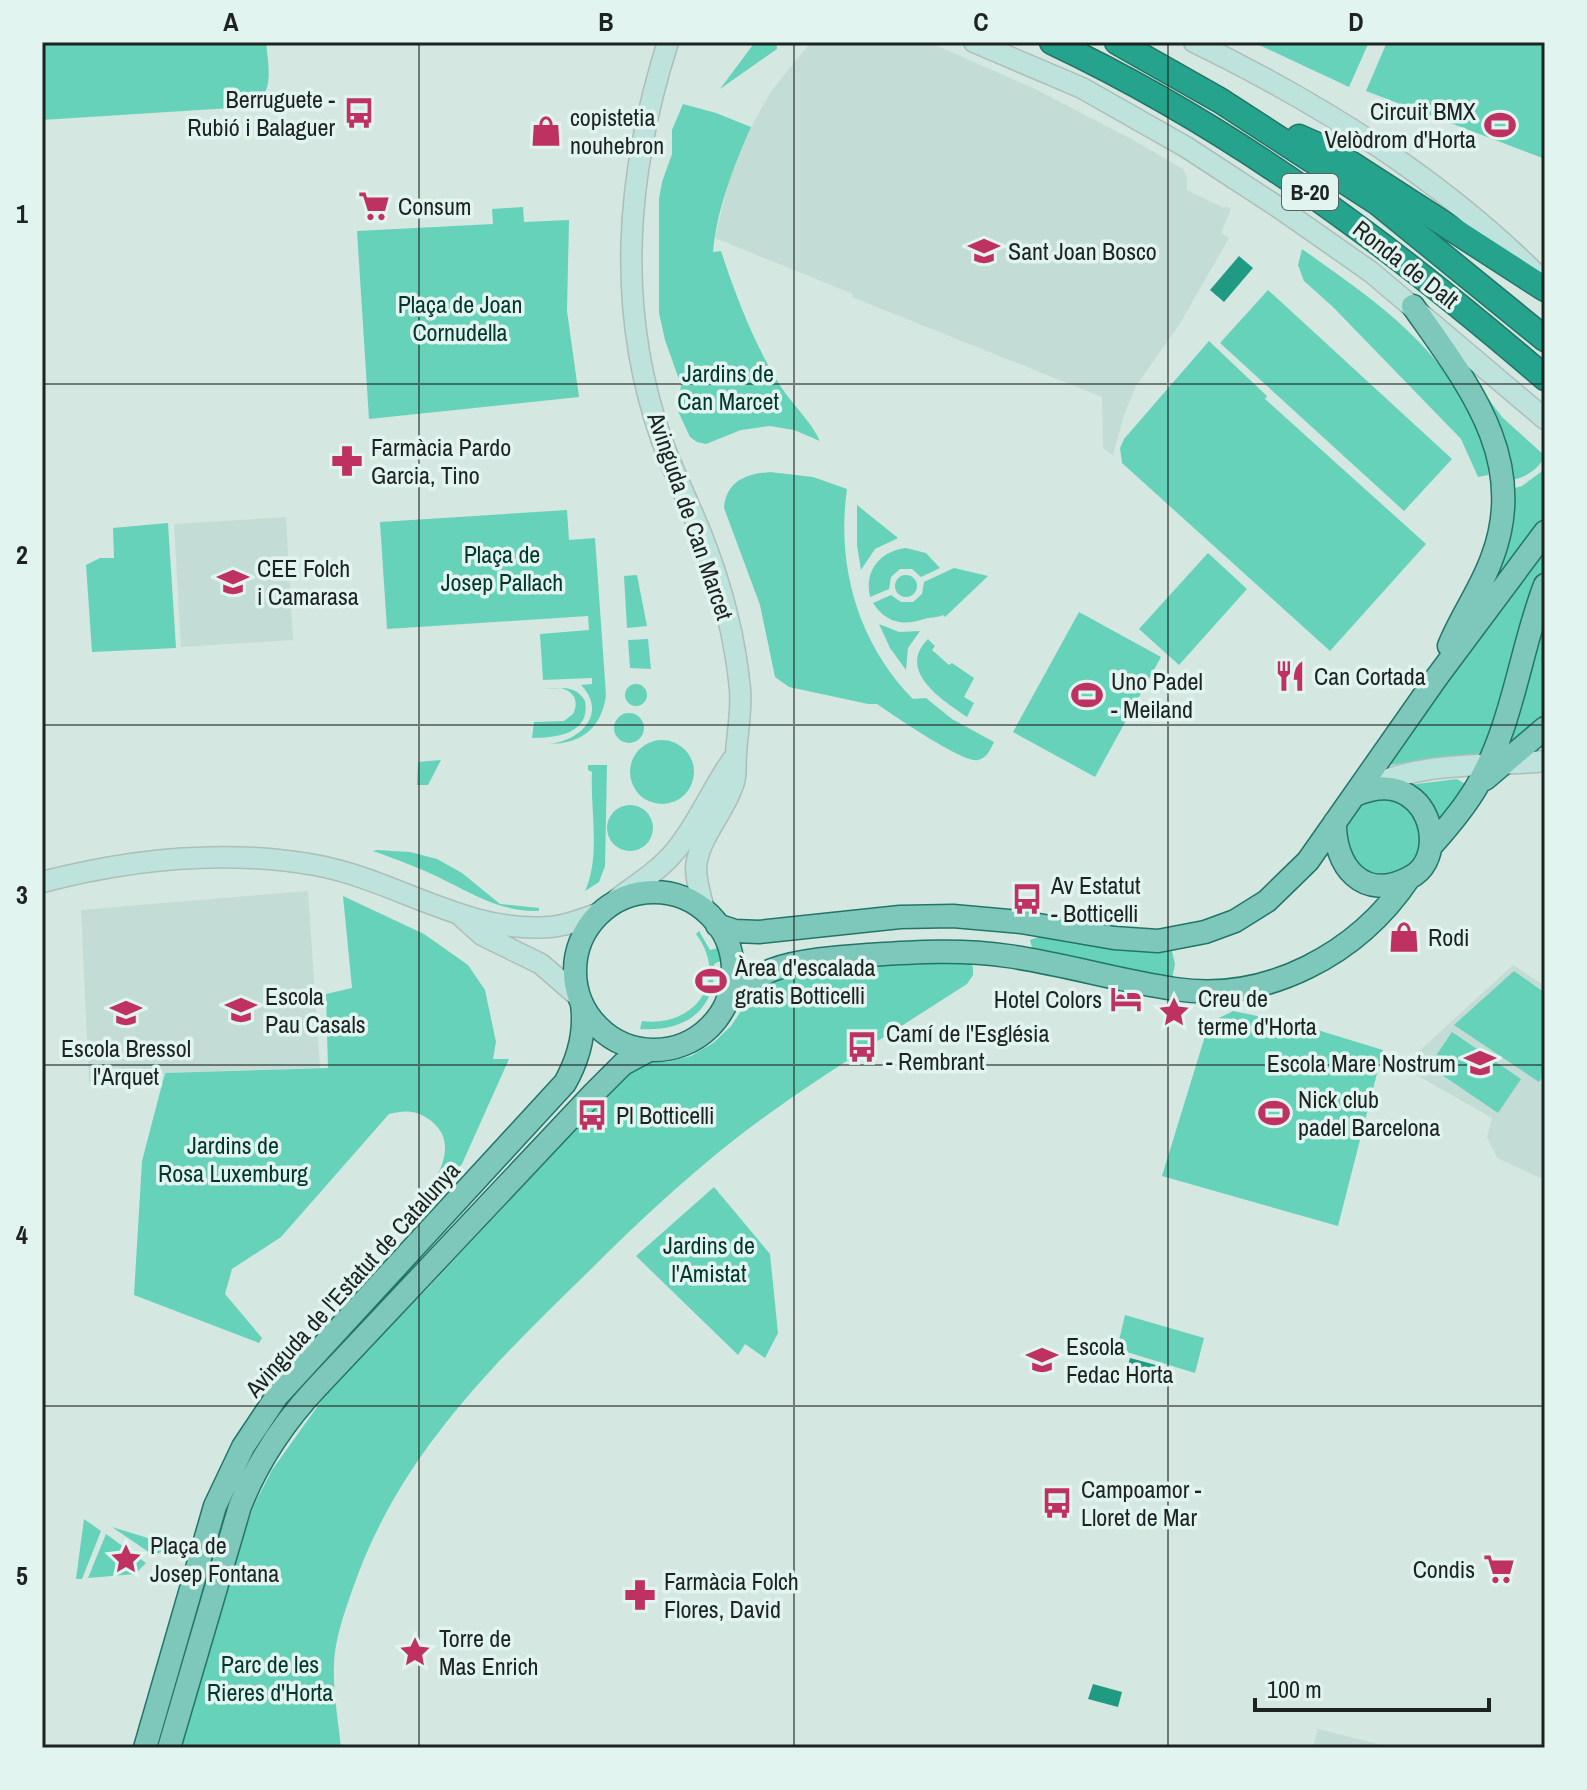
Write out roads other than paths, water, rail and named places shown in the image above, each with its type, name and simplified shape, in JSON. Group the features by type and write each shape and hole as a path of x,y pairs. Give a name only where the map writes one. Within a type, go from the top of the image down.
{"highway":[{"name":"Ronda de Dalt","path":"1052,42 1166,100 1301,185 1448,296 1545,378"},
{"name":"Ronda de Dalt","path":"1117,42 1212,96 1378,203 1545,339"},
{"path":"1212,96 1333,152 1545,289"}],"main road":[{"path":"1413,306 1483,410 1496,446 1502,483 1501,520 1493,557 1455,630 1437,677"},
{"path":"711,917 733,959 734,971 727,1001 713,1025 692,1043 677,1048 649,1050 621,1043 590,1019 576,983 577,952 591,923 610,906 645,891 663,891 685,898 735,931 759,932 900,917 953,916 1021,922 1127,940 1158,941 1222,926 1267,901 1298,874 1437,677 1545,532"},
{"path":"1495,765 1503,725 1545,585"},
{"path":"727,1001 768,972 783,967 856,956 954,951 1036,961 1176,989 1222,991 1248,988 1296,972 1334,953 1385,911 1495,765 1545,728"},
{"path":"1355,795 1382,788 1408,795 1426,815 1432,845"},
{"path":"1335,822 1339,856 1355,875 1379,885 1409,878"},
{"name":"Avinguda de l'Estatut de Catalunya","path":"145,1748 206,1534 222,1487 243,1447 277,1396 565,1083 582,1041 581,1001"},
{"name":"Avinguda de l'Estatut de Catalunya","path":"169,1748 237,1515 256,1470 286,1423 593,1094 623,1064 649,1050"}],"street":[{"name":"Avinguda de Can Marcet","path":"668,42 643,136 631,211 630,277 642,365 661,439 705,544 729,621 740,689 733,787 698,856 696,870 711,917"},
{"path":"974,42 1082,88 1186,147 1281,209 1371,272 1545,419"},
{"path":"1194,42 1250,69 1424,176 1486,225 1545,283"},
{"name":"Avinguda de Can Marcet","path":"456,912 521,928 563,925 610,906 674,852 736,756"},
{"path":"1355,795 1398,774 1545,761"},
{"path":"42,882 80,872 144,862 203,857 261,858 317,865 382,883 456,912 482,935 541,964 581,1001"}],"place":[{"name":"Berruguete - Rubió i Balaguer","path":"359,113"},
{"name":"Circuit BMX Velòdrom d'Horta","path":"1500,125"},
{"name":"copistetia nouhebron","path":"546,131"},
{"name":"Consum","path":"374,206"},
{"name":"Sant Joan Bosco","path":"984,251"},
{"name":"Farmàcia Pardo Garcia, Tino","path":"347,461"},
{"name":"CEE Folch i Camarasa","path":"233,582"},
{"name":"Can Cortada","path":"1290,676"},
{"name":"Uno Padel - Meiland","path":"1087,695"},
{"name":"Av Estatut - Botticelli","path":"1027,899"},
{"name":"Rodi","path":"1404,937"},
{"name":"Àrea d'escalada gratis Botticelli","path":"711,981"},
{"name":"Hotel Colors","path":"1126,999"},
{"name":"Escola Pau Casals","path":"241,1010"},
{"name":"Creu de terme d'Horta","path":"1174,1012"},
{"name":"Escola Bressol l'Arquet","path":"126,1013"},
{"name":"Camí de l'Església - Rembrant","path":"862,1047"},
{"name":"Escola Mare Nostrum","path":"1480,1063"},
{"name":"Nick club padel Barcelona","path":"1274,1113"},
{"name":"Pl Botticelli","path":"592,1115"},
{"name":"Escola Fedac Horta","path":"1042,1360"},
{"name":"Campoamor - Lloret de Mar","path":"1057,1503"},
{"name":"Plaça de Josep Fontana","path":"126,1559"},
{"name":"Condis","path":"1499,1569"},
{"name":"Farmàcia Folch Flores, David","path":"640,1595"},
{"name":"Torre de Mas Enrich","path":"415,1652"}],"park label":[{"name":"Plaça de Joan Cornudella","path":"460,318"},
{"name":"Jardins de Can Marcet","path":"728,387"},
{"name":"Plaça de Josep Pallach","path":"502,568"},
{"name":"Jardins de Rosa Luxemburg","path":"233,1159"},
{"name":"Jardins de l'Amistat","path":"709,1259"},
{"name":"Parc de les Rieres d'Horta","path":"270,1678"}]}
